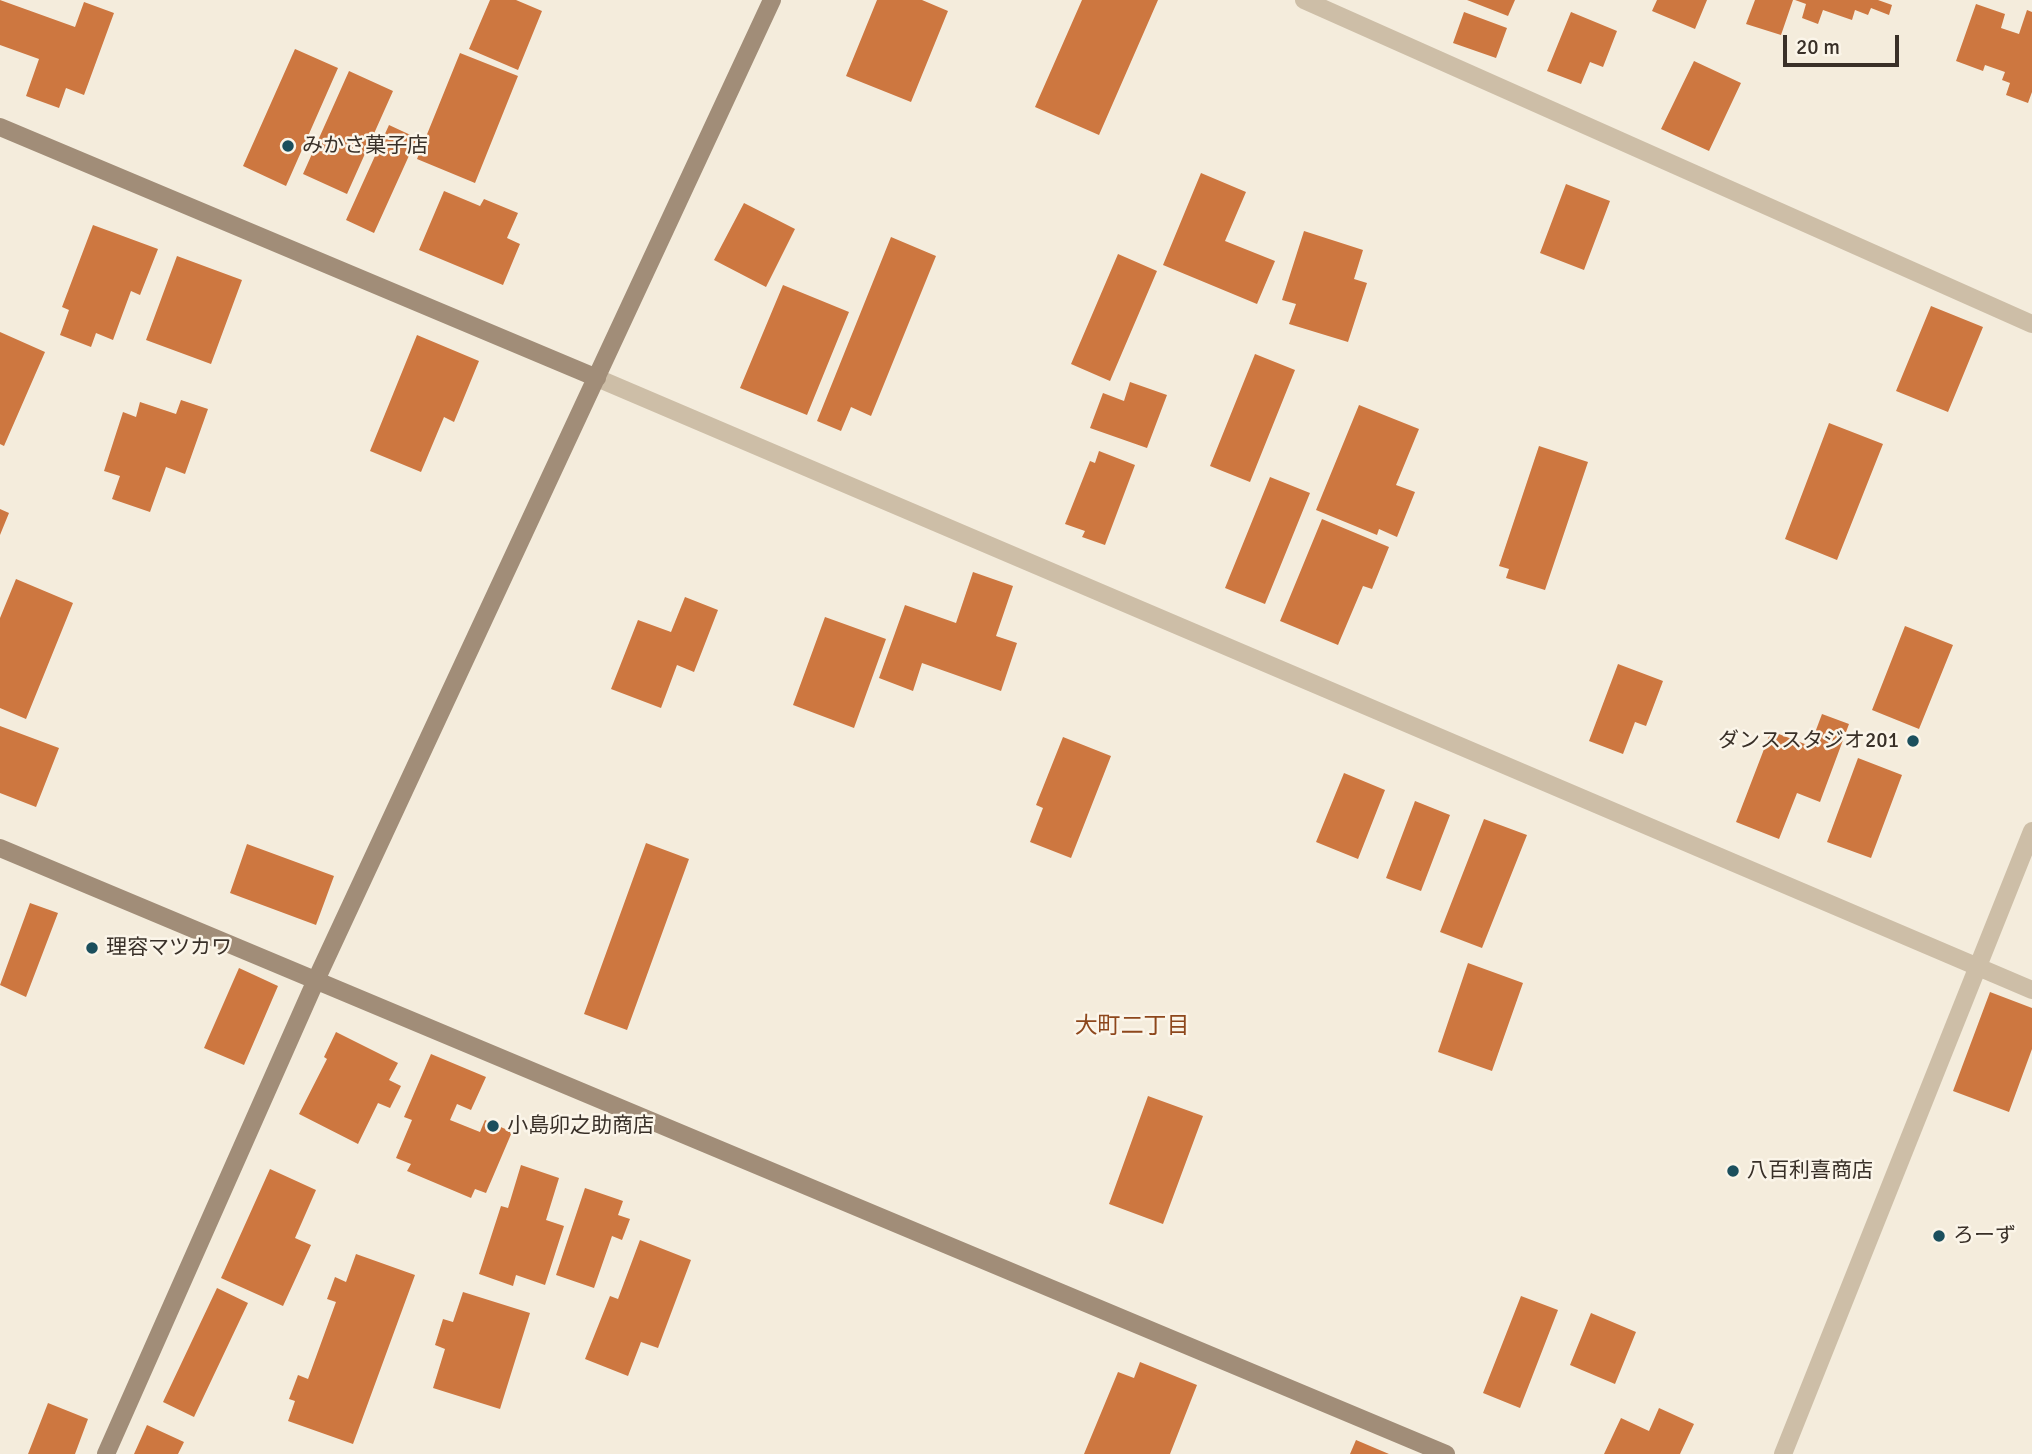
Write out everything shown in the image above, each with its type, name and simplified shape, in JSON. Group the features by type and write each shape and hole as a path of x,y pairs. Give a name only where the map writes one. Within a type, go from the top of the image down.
{"street":[{"path":"106,1454 316,980 772,0"},
{"path":"1304,0 2032,324"},
{"path":"0,127 597,378 2032,990"},
{"path":"1783,1454 2032,831"},
{"path":"0,848 1446,1454"}],"building":[{"path":"0,0 75,27 84,2 114,13 84,95 66,88 59,108 26,96 39,59 0,45"},
{"path":"490,0 516,0 542,11 518,70 469,49"},
{"path":"877,0 922,0 948,11 911,102 846,76"},
{"path":"1082,0 1158,0 1099,135 1035,107"},
{"path":"1467,0 1515,0 1508,16"},
{"path":"1657,0 1707,0 1695,29 1652,11"},
{"path":"1755,0 1793,0 1781,35 1746,24"},
{"path":"1795,0 1878,0 1892,5 1889,15 1871,8 1868,15 1855,10 1852,20 1823,10 1818,24 1802,18 1806,4"},
{"path":"1976,4 2005,14 2001,28 2019,34 2027,10 2032,12 2032,92 2028,103 2006,95 2010,83 2002,80 2005,72 1985,65 1983,71 1956,61"},
{"path":"1464,12 1507,28 1496,58 1453,43"},
{"path":"1571,12 1617,31 1603,67 1590,62 1581,84 1547,71"},
{"path":"295,49 338,68 286,186 243,166"},
{"path":"460,53 518,76 475,183 417,159"},
{"path":"1694,61 1741,83 1709,151 1661,129"},
{"path":"349,71 393,91 347,194 303,174"},
{"path":"389,125 417,138 374,233 346,220"},
{"path":"1201,173 1246,192 1225,241 1275,261 1257,304 1163,265"},
{"path":"1566,184 1610,201 1584,270 1540,253"},
{"path":"444,191 480,206 484,199 518,213 507,238 520,244 503,285 419,250"},
{"path":"744,203 795,229 766,287 714,260"},
{"path":"93,225 158,249 140,295 131,291 113,340 96,333 91,347 60,335 69,310 62,307"},
{"path":"1304,231 1363,250 1354,279 1367,283 1348,342 1289,324 1296,304 1282,300"},
{"path":"891,237 936,256 871,416 851,407 841,431 817,421"},
{"path":"1118,254 1157,271 1110,381 1071,364"},
{"path":"177,256 242,280 211,364 146,340"},
{"path":"783,285 849,312 807,415 740,388"},
{"path":"1931,306 1983,327 1948,412 1896,391"},
{"path":"0,332 45,352 4,446 0,444"},
{"path":"417,335 479,361 454,422 444,417 421,472 370,451"},
{"path":"1255,354 1295,370 1250,482 1210,466"},
{"path":"1130,382 1167,395 1147,448 1090,428 1103,393 1124,401"},
{"path":"181,400 208,409 185,474 166,467 150,512 112,499 120,476 104,471 123,412 136,417 140,402 176,414"},
{"path":"1359,405 1419,429 1396,485 1415,492 1397,537 1379,529 1377,535 1316,510"},
{"path":"1829,423 1883,444 1837,560 1785,539"},
{"path":"1539,446 1588,462 1545,590 1506,578 1509,569 1499,566"},
{"path":"1099,451 1135,465 1105,545 1082,537 1085,531 1065,524 1090,461 1095,463"},
{"path":"1270,477 1310,493 1265,604 1225,588"},
{"path":"0,509 9,513 0,535"},
{"path":"1322,519 1389,547 1372,589 1363,586 1338,645 1280,621"},
{"path":"973,572 1013,586 996,636 1017,643 1001,691 922,663 913,691 879,678 905,605 956,623"},
{"path":"16,579 73,603 26,719 0,708 0,618"},
{"path":"685,597 718,610 694,672 677,665 661,708 611,689 638,620 671,632"},
{"path":"825,617 886,639 854,728 793,705"},
{"path":"1905,626 1953,645 1919,729 1872,710"},
{"path":"1618,664 1663,681 1646,726 1635,722 1623,754 1589,741"},
{"path":"1822,714 1849,724 1820,802 1797,793 1779,839 1736,822 1771,731 1810,746"},
{"path":"0,726 59,748 36,807 0,793"},
{"path":"1063,737 1111,756 1071,858 1030,842 1043,808 1036,805"},
{"path":"1858,758 1902,775 1871,858 1827,842"},
{"path":"1344,773 1385,790 1358,859 1316,842"},
{"path":"1415,801 1450,815 1421,891 1386,878"},
{"path":"1484,819 1527,835 1482,948 1440,932"},
{"path":"646,843 689,859 627,1030 584,1014"},
{"path":"247,844 334,876 316,925 230,893"},
{"path":"30,903 58,913 26,997 0,985"},
{"path":"1468,963 1523,983 1492,1071 1438,1052"},
{"path":"239,968 278,986 244,1065 204,1048"},
{"path":"1990,992 2032,1008 2032,1049 2009,1112 1953,1091"},
{"path":"336,1032 398,1063 389,1080 401,1086 390,1108 378,1103 358,1144 299,1114 327,1059 324,1057"},
{"path":"431,1054 486,1077 471,1110 457,1104 450,1120 480,1132 485,1120 512,1132 486,1193 475,1189 471,1198 407,1171 411,1164 396,1158 412,1120 404,1117"},
{"path":"1148,1096 1203,1116 1163,1224 1109,1204"},
{"path":"521,1165 559,1178 546,1220 564,1226 545,1285 516,1275 513,1286 479,1274 501,1206 508,1208"},
{"path":"270,1169 316,1190 295,1238 311,1245 283,1306 221,1278"},
{"path":"585,1188 623,1201 618,1215 630,1219 622,1240 612,1236 594,1288 556,1275"},
{"path":"640,1240 691,1260 658,1348 641,1342 628,1376 585,1359 610,1296 618,1299"},
{"path":"356,1254 415,1275 353,1444 288,1421 295,1401 289,1399 298,1375 308,1379 336,1302 327,1299 335,1277 346,1282"},
{"path":"217,1288 248,1303 194,1417 163,1402"},
{"path":"463,1292 530,1313 500,1409 433,1388 445,1349 435,1345 443,1319 453,1322"},
{"path":"1521,1296 1558,1310 1520,1408 1483,1393"},
{"path":"1591,1313 1636,1332 1615,1384 1570,1365"},
{"path":"1140,1362 1197,1385 1170,1454 1084,1454 1118,1372 1134,1378"},
{"path":"48,1403 88,1419 75,1454 28,1454"},
{"path":"1659,1408 1694,1424 1680,1454 1604,1454 1621,1418 1649,1431"},
{"path":"147,1425 184,1442 178,1454 134,1454"},
{"path":"1356,1440 1389,1454 1350,1454"}],"place":[{"name":"みかさ菓子店","path":"288,146"},
{"name":"ダンススタジオ201","path":"1913,741"},
{"name":"理容マツカワ","path":"92,948"},
{"name":"小島卯之助商店","path":"493,1126"},
{"name":"八百利喜商店","path":"1733,1171"},
{"name":"ろーず","path":"1939,1236"}],"district":[{"name":"大町二丁目","path":"1132,1027"}]}
